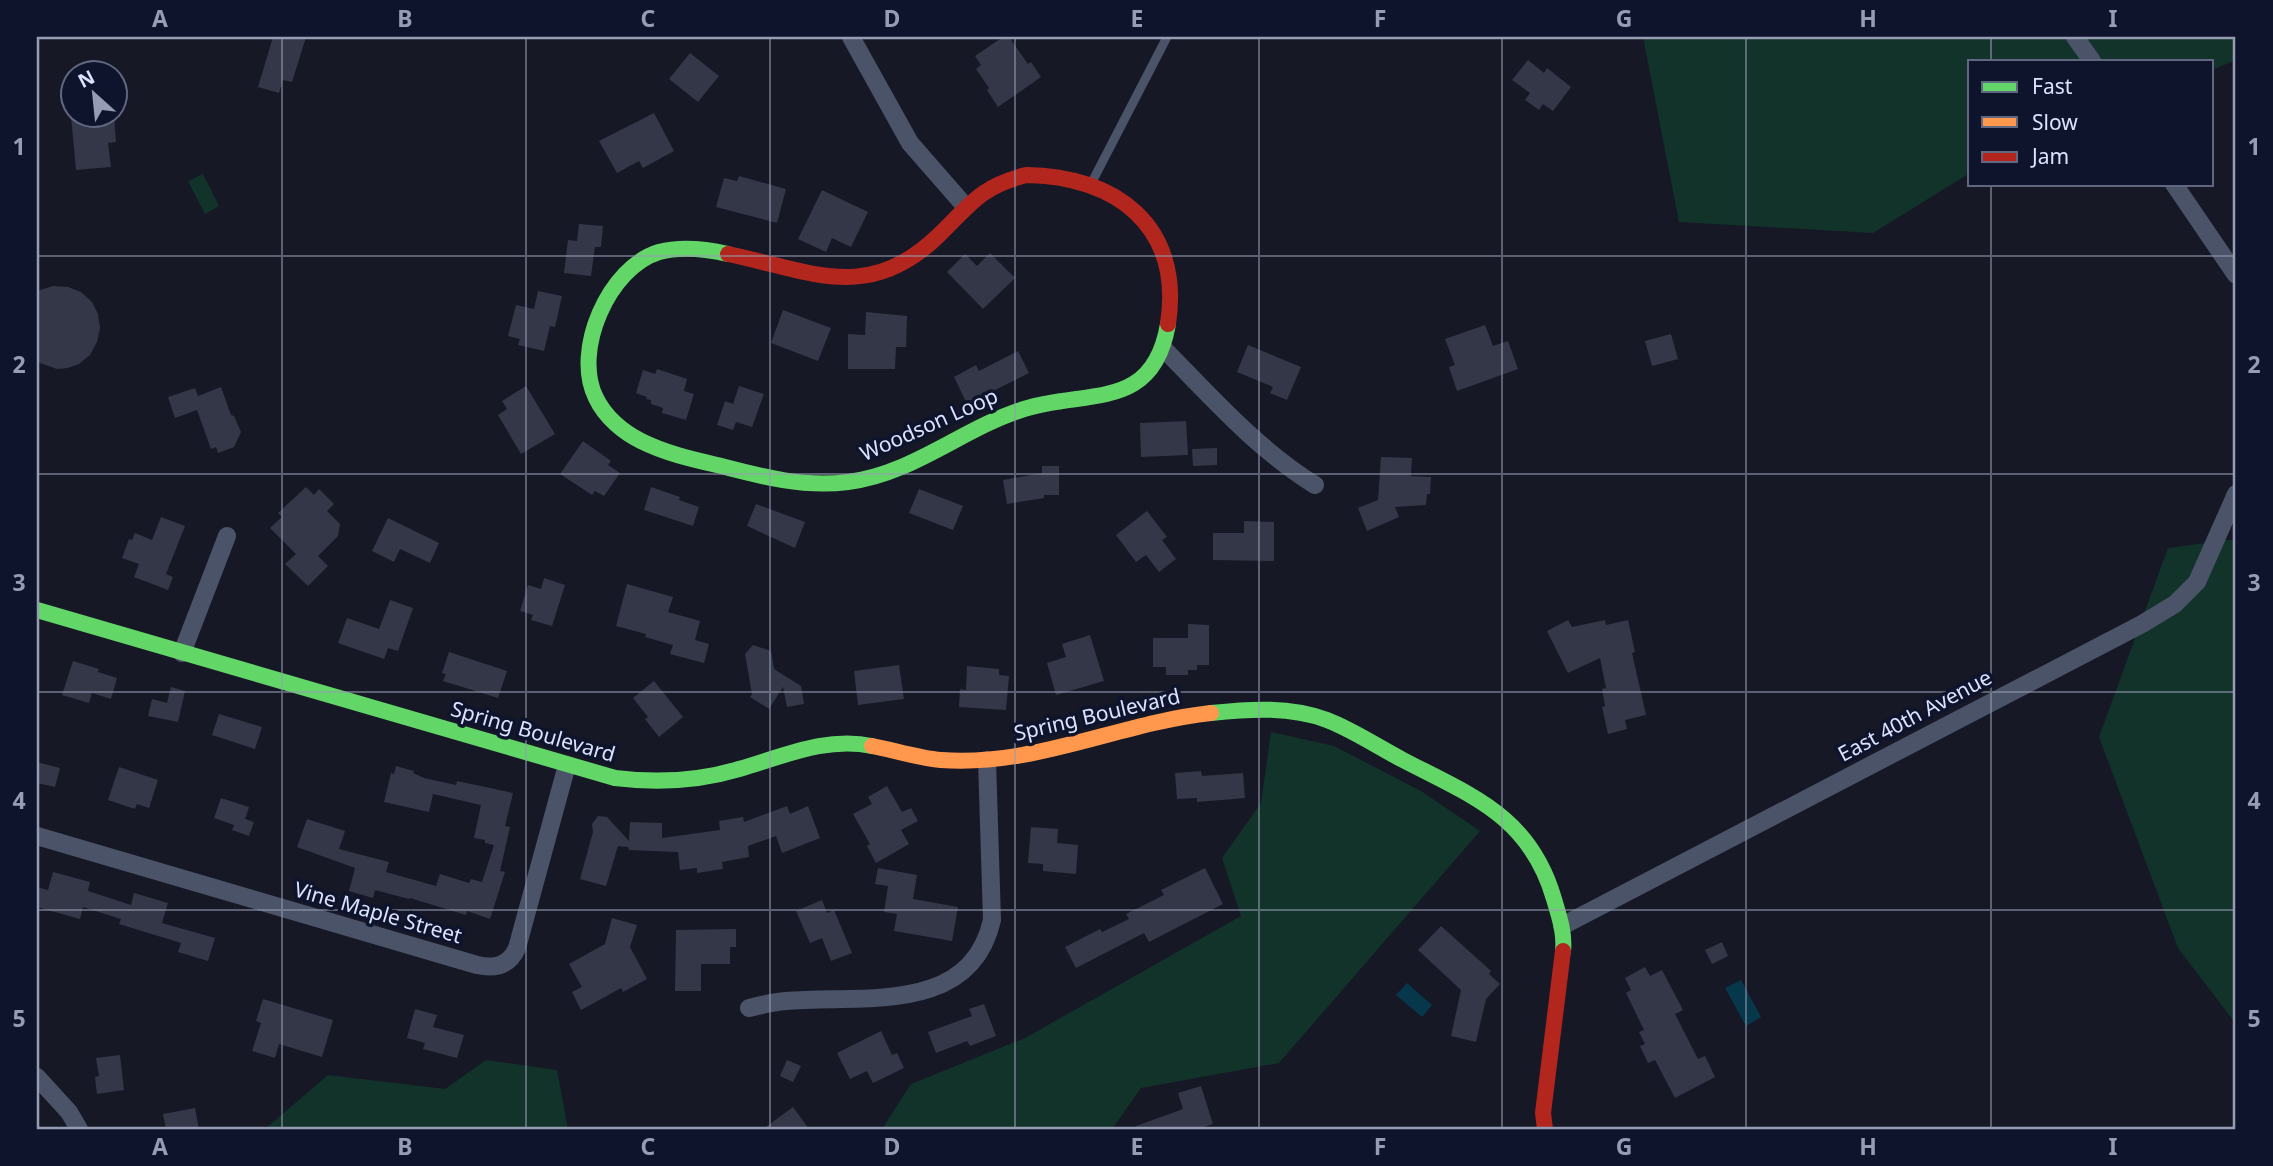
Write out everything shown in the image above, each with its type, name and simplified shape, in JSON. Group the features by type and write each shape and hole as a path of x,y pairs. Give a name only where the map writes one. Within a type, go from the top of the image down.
{"street":[{"path":"851,37 910,143 965,206"},
{"path":"2075,37 2091,60"},
{"name":"Woodson Loop","path":"1026,175 1056,175 1091,184 1133,209 1148,226 1161,247 1172,287 1164,349 1142,378 1126,387 1108,394 1045,403 1023,410 879,475 830,485 782,481 687,458 647,445 614,424 594,395 587,360 593,327 614,288 642,260 673,248 707,250 826,278 863,277 896,264 926,247 979,192 992,185 1026,175"},
{"path":"2175,186 2236,275"},
{"path":"1164,349 1244,430 1296,474 1315,485"},
{"name":"East 40th Avenue","path":"1562,926 2143,624 2175,604 2197,582 2236,494"},
{"path":"182,653 228,536"},
{"name":"Spring Boulevard","path":"37,610 567,765 615,778 652,782 694,779 737,770 800,749 844,743 888,748 939,760 987,760 1064,748 1176,717 1249,709 1289,711 1327,720 1483,802 1513,824 1537,855 1551,888 1564,943 1543,1113 1545,1129"},
{"path":"749,1008 788,1000 900,997 934,988 965,968 984,943 992,920 987,760"},
{"name":"Vine Maple Street","path":"37,836 477,965 495,967 510,960 517,948 567,765"},
{"path":"37,1077 69,1112 79,1129"}],"lane":[{"path":"1091,184 1167,37"}],"green space":[{"path":"1643,37 2236,37 2236,60 2214,69 2214,60 1968,60 1968,174 1873,233 1679,222"},
{"path":"203,174 219,206 205,214 188,181"},
{"path":"2236,539 2236,1024 2178,948 2099,737 2168,548"},
{"path":"1271,732 1334,746 1421,791 1480,831 1279,1063 1141,1088 1112,1129 882,1129 911,1084 1025,1038 1241,916 1222,858 1261,803"},
{"path":"486,1060 557,1070 568,1129 265,1129 328,1075 445,1089"}],"water":[{"path":"1741,980 1761,1017 1746,1026 1725,988"},
{"path":"1407,983 1432,1005 1422,1017 1396,995"}],"building":[{"path":"273,37 306,37 292,82 283,80 279,93 258,87"},
{"path":"1003,37 1009,37 1041,77 998,107 976,69 981,65 975,56"},
{"path":"690,53 719,76 698,102 669,79"},
{"path":"1528,60 1544,73 1547,68 1571,87 1553,111 1543,104 1539,110 1525,100 1530,93 1512,80"},
{"path":"654,113 674,151 643,168 639,161 617,173 599,141"},
{"path":"72,130 115,130 116,142 108,143 111,167 76,170"},
{"path":"739,176 786,189 777,223 716,207 724,178 737,181"},
{"path":"822,190 868,212 851,247 832,238 826,252 798,239"},
{"path":"579,224 603,226 601,247 595,247 591,276 564,273 568,240 577,241"},
{"path":"990,253 1015,278 983,309 947,272 965,254 977,266"},
{"path":"53,286 68,287 81,292 92,302 98,314 100,328 90,355 79,364 68,368 57,369 37,362 37,291"},
{"path":"538,291 562,296 555,327 550,326 544,351 518,345 520,339 508,336 516,305 534,309"},
{"path":"783,310 831,328 818,361 771,343"},
{"path":"866,312 907,316 906,347 896,347 895,369 848,369 848,334 865,335"},
{"path":"1485,325 1493,346 1508,341 1518,369 1457,391 1449,367 1455,365 1445,339"},
{"path":"1671,334 1678,359 1652,366 1645,341"},
{"path":"1248,345 1301,367 1287,400 1270,393 1273,387 1237,372"},
{"path":"1018,351 1029,373 967,404 954,377 976,365 979,371"},
{"path":"657,369 687,379 684,391 694,394 686,420 662,413 663,408 651,404 647,397 636,393 643,370 655,374"},
{"path":"526,386 555,434 521,454 498,415 507,409 502,401"},
{"path":"739,386 764,394 752,427 736,422 733,430 717,425 725,401 733,404"},
{"path":"221,387 231,415 241,432 234,447 218,453 216,447 211,449 197,410 175,418 168,397 195,388 198,396"},
{"path":"1186,421 1188,455 1141,457 1140,423"},
{"path":"583,441 611,461 608,465 620,473 604,496 595,491 592,495 560,474"},
{"path":"1217,448 1217,465 1193,466 1192,449"},
{"path":"1381,457 1412,458 1411,476 1431,477 1430,494 1427,494 1426,505 1395,507 1399,517 1367,531 1358,508 1378,500"},
{"path":"1042,466 1059,466 1059,495 1044,495 1044,498 1007,504 1003,480 1042,473"},
{"path":"306,487 314,495 319,489 334,504 327,511 340,524 338,536 318,556 328,566 308,586 285,564 296,554 270,528 282,517 278,513"},
{"path":"651,487 699,507 693,526 644,510"},
{"path":"919,489 963,506 953,530 909,513"},
{"path":"756,504 805,522 795,548 747,526"},
{"path":"1147,511 1167,537 1162,540 1176,559 1159,572 1146,555 1136,562 1116,535"},
{"path":"161,517 185,526 166,574 173,577 168,590 134,577 139,564 122,558 129,539 132,540 135,533 152,540"},
{"path":"388,518 439,543 430,563 400,549 394,562 372,551"},
{"path":"1244,521 1274,522 1274,561 1213,560 1213,533 1244,533"},
{"path":"544,578 565,585 552,626 531,620 533,615 520,611 528,585 541,589"},
{"path":"627,584 673,597 668,612 700,621 695,640 709,644 704,663 670,654 673,645 616,626"},
{"path":"390,600 413,608 398,651 388,648 384,659 338,643 347,618 379,629"},
{"path":"1568,620 1572,627 1605,620 1606,625 1628,620 1635,652 1632,653 1646,715 1625,720 1627,729 1608,734 1602,707 1605,706 1602,689 1606,688 1600,658 1568,673 1547,631"},
{"path":"1188,624 1209,625 1209,665 1197,665 1197,670 1188,670 1188,675 1166,675 1166,667 1153,667 1153,638 1188,638"},
{"path":"1090,635 1104,681 1056,695 1047,663 1066,657 1062,644"},
{"path":"753,645 771,651 774,669 801,686 804,704 787,707 783,687 769,709 750,697 752,694 745,654"},
{"path":"449,652 507,671 498,698 443,681 446,674 442,673"},
{"path":"73,661 117,678 111,699 92,693 89,703 62,695"},
{"path":"899,665 904,699 858,705 854,671"},
{"path":"967,666 999,669 999,675 1009,676 1006,710 959,707 960,689 966,690"},
{"path":"654,681 683,717 659,737 633,698"},
{"path":"171,687 185,691 178,722 148,716 152,699 167,703"},
{"path":"219,714 262,727 255,749 212,735"},
{"path":"37,762 60,768 55,787 37,783"},
{"path":"396,766 414,771 413,773 424,778 456,785 457,781 513,793 505,826 510,827 500,871 505,872 490,919 467,911 466,915 375,890 373,898 349,891 355,868 297,847 307,819 345,831 339,849 389,862 386,872 436,886 440,874 469,883 471,879 482,882 494,845 474,838 481,805 433,794 429,812 384,802 391,773 394,774"},
{"path":"119,767 158,780 149,808 137,804 135,809 108,800"},
{"path":"1201,771 1202,776 1243,773 1245,798 1197,802 1197,798 1177,799 1175,773"},
{"path":"887,786 902,812 911,808 918,821 901,830 909,844 876,863 867,846 870,844 853,814 872,804 868,797"},
{"path":"221,798 249,807 245,819 254,822 249,836 232,830 234,825 214,818"},
{"path":"787,806 790,814 808,806 820,838 782,853 776,836 748,846 749,857 722,862 723,869 697,873 697,868 680,870 678,852 629,850 628,847 618,846 606,886 580,879 593,832 592,824 598,816 607,817 629,841 630,822 662,823 662,838 720,830 719,821 743,817 744,822"},
{"path":"1031,827 1058,829 1057,843 1078,845 1076,874 1043,871 1043,864 1028,863"},
{"path":"878,868 917,875 913,899 958,907 952,941 894,931 897,914 884,912 888,886 875,884"},
{"path":"1205,868 1223,904 1149,942 1144,933 1076,968 1065,947 1100,929 1102,932 1129,919 1126,914 1164,895 1161,890"},
{"path":"53,872 90,882 88,891 131,905 134,893 168,903 162,923 215,938 208,961 178,952 181,943 119,924 121,919 83,907 80,919 37,907 37,887 48,890"},
{"path":"822,900 827,913 834,910 852,953 831,961 822,938 810,943 796,911"},
{"path":"612,918 637,925 630,947 647,979 623,992 621,988 581,1010 572,992 582,987 569,964 605,944"},
{"path":"1441,926 1491,971 1489,974 1500,984 1486,999 1476,1042 1451,1036 1461,990 1418,950"},
{"path":"736,929 736,947 730,947 730,964 701,964 701,991 675,991 676,930"},
{"path":"1722,942 1728,956 1712,964 1705,950"},
{"path":"1645,967 1650,976 1662,970 1683,1010 1675,1014 1698,1059 1705,1056 1715,1077 1675,1098 1655,1060 1648,1063 1640,1046 1645,1044 1639,1032 1644,1030 1626,993 1631,990 1625,978"},
{"path":"263,999 333,1020 322,1057 279,1044 275,1058 252,1051 261,1023 256,1021"},
{"path":"984,1004 996,1036 970,1046 967,1041 936,1053 928,1032 972,1016 969,1009"},
{"path":"415,1009 437,1015 433,1027 464,1035 457,1058 423,1049 425,1043 407,1038"},
{"path":"881,1031 892,1055 897,1053 904,1068 873,1083 867,1071 850,1079 837,1053"},
{"path":"120,1055 124,1090 97,1094 95,1077 99,1076 96,1058"},
{"path":"787,1060 801,1066 793,1082 780,1076"},
{"path":"1201,1086 1213,1124 1198,1129 1137,1129 1136,1126 1183,1109 1178,1093"},
{"path":"793,1107 809,1129 763,1129"},
{"path":"195,1108 199,1129 166,1129 163,1114"}],"traffic: fast":[{"path":"728,254 694,249 667,250 641,261 625,275 611,292 592,335 590,379 596,398 609,418 641,441 688,458 781,480 831,483 872,477 894,470 980,427 1024,409 1114,392 1133,384 1148,372 1160,352 1168,324"},
{"path":"37,610 615,778 662,781 693,778 724,773 821,746 872,746"},
{"path":"1211,713 1284,711 1327,720 1475,798 1514,828 1530,847 1554,899 1560,918 1563,951"}],"traffic: slow":[{"path":"872,746 941,760 1010,757 1177,718 1211,713"}],"traffic: jam":[{"path":"1026,175 1059,178 1088,185 1114,197 1136,213 1153,234 1165,260 1170,290 1168,324"},
{"path":"728,254 812,274 863,276 888,269 913,256 987,191 1026,175"},
{"path":"1545,1129 1543,1113 1563,951"}]}
